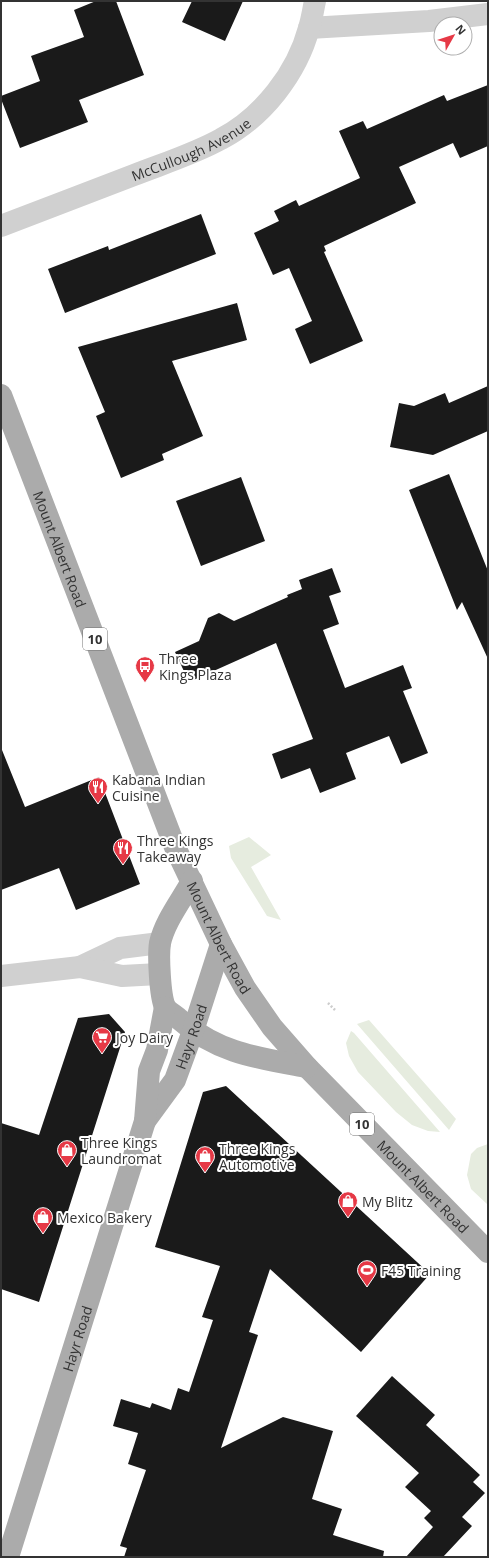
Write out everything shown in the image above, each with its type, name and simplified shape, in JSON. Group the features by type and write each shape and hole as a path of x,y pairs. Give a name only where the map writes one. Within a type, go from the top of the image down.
{"main road":[{"name":"Mount Albert Road","path":"1,396 175,847 221,944 245,988 272,1027 307,1067 488,1252"},
{"path":"192,881 169,921 160,944 159,974 165,1007 193,1031 218,1045 247,1055 307,1067"},
{"name":"Hayr Road","path":"146,1121 174,1080 193,1031 221,944"},
{"name":"Hayr Road","path":"8,1557 146,1121 149,1071 156,1050 165,1007"}],"street":[{"name":"McCullough Avenue","path":"1,226 179,157 221,139 234,131 259,111 275,94 289,74 300,53 309,28 314,1"},
{"path":"309,28 429,21 488,14"},
{"path":"80,967 120,948 160,944"},
{"path":"1,976 80,967 122,976 159,974"}],"path":[{"path":"328,1002 335,1010"}],"shaded area":[{"path":"249,837 271,855 251,867 281,920 267,916 231,858 229,846"},
{"path":"369,1020 456,1119 449,1130 357,1024"},
{"path":"351,1031 440,1132 428,1131 412,1125 396,1112 358,1072 349,1056 346,1043"},
{"path":"488,1144 488,1205 471,1189 467,1175 471,1154 477,1148"}],"building":[{"path":"96,1 116,1 144,75 79,100 88,122 20,148 1,96 40,81 31,56 84,37 74,10"},
{"path":"192,1 243,1 225,41 182,22"},
{"path":"488,85 488,146 460,158 453,143 399,167 416,203 324,246 326,251 324,252 363,341 310,364 295,329 312,321 289,268 273,275 254,233 279,221 274,211 296,200 299,206 360,178 339,131 363,121 367,129 444,95 447,101"},
{"path":"201,214 216,254 65,313 48,269 108,246 109,250"},
{"path":"237,303 247,340 172,361 203,436 162,454 164,460 121,478 96,416 105,412 78,347"},
{"path":"488,386 488,431 433,455 390,447 399,403 414,406 445,393 449,403"},
{"path":"449,474 488,571 488,659 462,602 457,610 409,490"},
{"path":"241,477 265,541 201,566 176,501"},
{"path":"332,568 341,592 329,596 339,624 323,630 345,688 403,665 412,688 403,691 428,753 401,764 389,736 346,753 356,779 320,793 310,768 281,779 272,754 313,739 276,643 189,682 175,652 199,641 208,618 219,613 234,621 288,597 287,595 302,589 299,580"},
{"path":"1,750 25,807 99,777 140,884 76,910 59,868 1,890"},
{"path":"109,1014 125,1032 39,1302 1,1289 1,1123 39,1135 78,1018"},
{"path":"226,1086 430,1274 361,1352 270,1269 249,1332 258,1335 221,1448 283,1417 333,1431 312,1499 342,1509 333,1535 384,1551 383,1557 124,1557 127,1548 120,1546 146,1470 128,1464 138,1433 113,1426 121,1399 150,1408 152,1403 171,1410 178,1388 189,1392 213,1320 202,1317 220,1266 155,1247 203,1092"},
{"path":"392,1376 435,1415 426,1425 480,1475 473,1482 485,1493 462,1517 472,1526 443,1557 406,1557 433,1527 424,1518 431,1511 405,1487 419,1473 356,1416"}],"place":[{"name":"Three Kings Plaza","path":"145,683"},
{"name":"Kabana Indian Cuisine","path":"98,804"},
{"name":"Three Kings Takeaway","path":"123,865"},
{"name":"Joy Dairy","path":"102,1054"},
{"name":"Three Kings Laundromat","path":"67,1167"},
{"name":"Three Kings Automotive","path":"205,1173"},
{"name":"My Blitz","path":"348,1218"},
{"name":"Mexico Bakery","path":"43,1234"},
{"name":"F45 Training","path":"367,1287"}]}
